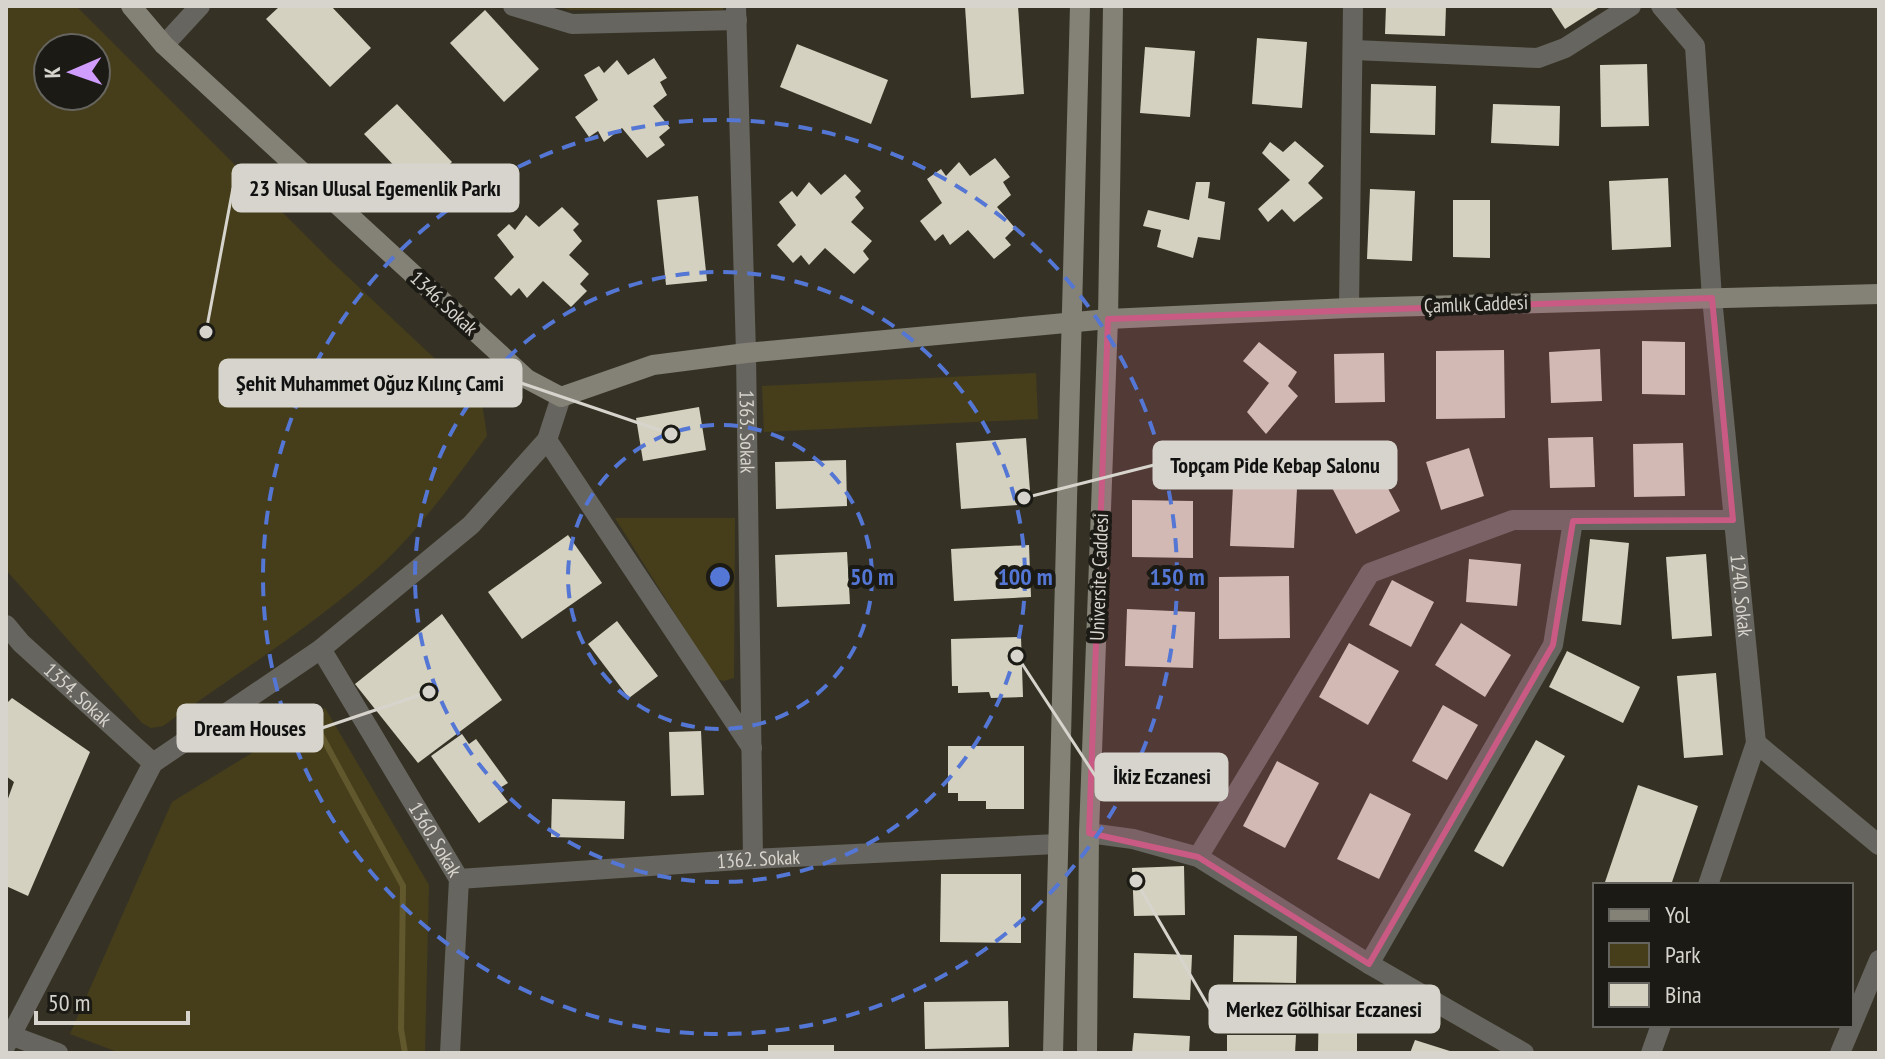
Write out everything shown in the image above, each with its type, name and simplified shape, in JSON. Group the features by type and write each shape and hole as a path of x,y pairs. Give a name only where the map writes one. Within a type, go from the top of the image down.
{"street":[{"name":"1346. Sokak","path":"131,6 164,45 527,379 561,397"},
{"path":"164,45 200,6"},
{"path":"513,6 572,24 737,13"},
{"name":"Universite Caddesi","path":"1053,1053 1080,6"},
{"name":"Universite Caddesi","path":"1087,1053 1089,833 1108,319 1113,6"},
{"path":"1349,308 1353,6"},
{"path":"1354,50 1538,58 1565,48 1631,6"},
{"name":"1240. Sokak","path":"1661,6 1695,46 1712,298 1756,743 1709,883"},
{"name":"1363. Sokak","path":"737,13 746,353 753,859"},
{"name":"Çamlık Caddesi","path":"1074,324 1108,319 1349,308 1879,294"},
{"path":"58,1053 8,1040 153,763 321,649 471,525 547,440 561,397 653,365 746,353 1074,324"},
{"path":"547,440 752,748"},
{"path":"1198,857 1370,573 1513,520 1733,520"},
{"path":"1369,964 1553,645 1573,521"},
{"name":"1354. Sokak","path":"6,625 13,648 153,763"},
{"name":"1360. Sokak","path":"321,649 459,879 450,1053"},
{"path":"1756,743 1879,845"},
{"path":"1089,833 1133,839 1198,857 1369,964 1524,1053"},
{"name":"1362. Sokak","path":"459,879 753,859 1057,844"},
{"path":"1853,1022 1879,960"},
{"path":"1651,1053 1660,1027"},
{"path":"1840,1053 1851,1027"}],"highlighted area":[{"path":"1712,298 1733,520 1573,521 1553,645 1369,964 1198,857 1089,833 1108,319"}],"green space":[{"path":"6,6 76,6 102,32 32,32 32,112 112,112 112,42 331,261 482,403 487,436 422,521 379,567 301,630 163,726 151,728 142,723 6,570"},
{"path":"557,6 723,6 723,10 570,10"},
{"path":"1036,373 1038,419 764,432 762,386"},
{"path":"615,518 735,518 734,678 724,681 716,679"},
{"path":"325,708 429,885 425,1053 120,1053 70,1034 172,802"}],"building":[{"path":"280,6 331,6 371,48 330,87 266,19"},
{"path":"965,6 1018,6 1024,94 971,98"},
{"path":"1386,6 1446,6 1445,36 1385,34"},
{"path":"1550,6 1601,6 1565,29"},
{"path":"485,10 539,69 504,102 450,43"},
{"path":"1257,38 1307,42 1302,108 1252,104"},
{"path":"797,44 888,80 871,124 780,87"},
{"path":"1145,47 1195,51 1190,117 1140,113"},
{"path":"654,58 667,78 660,82 667,95 653,106 670,128 659,137 665,145 647,158 622,128 604,142 598,131 589,137 575,117 598,100 584,75 599,66 604,73 617,60 628,75"},
{"path":"1647,64 1649,126 1601,127 1600,65"},
{"path":"1371,84 1436,86 1435,135 1370,133"},
{"path":"397,104 452,162 420,193 364,134"},
{"path":"1493,104 1560,106 1559,146 1491,143"},
{"path":"1295,141 1324,166 1308,183 1323,198 1294,222 1282,209 1268,222 1258,209 1290,180 1262,153 1270,142 1283,152"},
{"path":"995,158 1010,177 1003,182 1011,195 997,207 1015,228 1005,238 1011,245 994,259 968,230 950,245 943,234 935,241 920,221 942,203 927,179 941,169 946,176 959,162 970,176"},
{"path":"845,174 861,191 855,197 864,208 851,222 872,241 863,251 869,259 854,274 825,248 809,265 801,255 793,263 777,245 796,225 779,202 792,191 797,197 809,182 821,195"},
{"path":"1668,178 1671,247 1612,250 1609,181"},
{"path":"1196,182 1210,182 1208,198 1225,202 1220,240 1198,237 1193,258 1157,247 1161,230 1143,226 1148,210 1189,220"},
{"path":"1370,189 1415,191 1412,261 1367,259"},
{"path":"698,196 707,281 666,285 657,200"},
{"path":"1453,200 1490,200 1490,258 1453,257"},
{"path":"562,207 579,224 573,230 582,241 569,255 589,274 580,284 587,291 571,307 543,281 527,298 519,288 511,296 494,278 514,257 497,235 509,224 515,230 526,215 539,227"},
{"path":"1642,341 1685,342 1685,395 1642,394"},
{"path":"1259,342 1297,372 1288,386 1298,396 1266,434 1247,412 1269,383 1243,361"},
{"path":"1600,349 1602,401 1551,403 1549,352"},
{"path":"1504,350 1505,418 1436,419 1436,351"},
{"path":"1384,353 1385,402 1335,403 1334,354"},
{"path":"699,407 706,450 643,461 636,418"},
{"path":"1593,437 1595,487 1550,488 1548,438"},
{"path":"1026,438 1031,504 961,509 956,443"},
{"path":"1683,443 1685,496 1634,497 1633,444"},
{"path":"1469,448 1484,496 1441,510 1426,462"},
{"path":"1369,453 1400,511 1356,534 1326,476"},
{"path":"846,460 847,506 776,509 775,462"},
{"path":"1233,486 1297,488 1294,548 1230,546"},
{"path":"1132,500 1193,501 1193,558 1132,557"},
{"path":"568,535 602,583 522,639 488,592"},
{"path":"1590,539 1629,543 1621,625 1582,621"},
{"path":"1029,545 1031,597 954,601 951,549"},
{"path":"847,552 850,604 777,607 775,555"},
{"path":"1706,554 1712,636 1672,639 1666,557"},
{"path":"1469,559 1521,564 1517,606 1466,602"},
{"path":"1289,576 1290,638 1219,639 1219,577"},
{"path":"1392,580 1434,602 1411,647 1369,625"},
{"path":"1127,609 1195,612 1193,668 1125,666"},
{"path":"442,614 502,700 418,763 355,684"},
{"path":"617,621 658,676 629,698 588,644"},
{"path":"1461,623 1511,655 1485,697 1435,665"},
{"path":"1021,637 1023,697 991,698 989,692 958,693 958,686 952,686 951,639"},
{"path":"1349,643 1399,671 1368,725 1319,697"},
{"path":"1567,651 1640,687 1623,723 1549,687"},
{"path":"1716,673 1723,755 1684,758 1677,676"},
{"path":"12,698 90,752 28,896 6,886 6,804 14,782 6,776 6,704"},
{"path":"1443,705 1478,725 1447,780 1412,761"},
{"path":"701,731 704,795 671,796 669,732"},
{"path":"462,734 469,744 476,739 508,783 498,789 508,802 479,823 431,756"},
{"path":"1536,740 1565,756 1503,867 1474,851"},
{"path":"948,746 1024,746 1024,809 986,809 986,801 958,801 958,793 948,793"},
{"path":"1277,761 1319,783 1285,848 1243,826"},
{"path":"1638,785 1698,806 1672,883 1605,883"},
{"path":"1370,793 1411,814 1379,879 1337,859"},
{"path":"552,799 625,801 624,839 551,837"},
{"path":"1184,866 1185,915 1134,916 1132,868"},
{"path":"941,874 1021,874 1021,943 940,942"},
{"path":"1234,935 1297,936 1296,983 1233,982"},
{"path":"1134,953 1192,955 1190,1000 1133,998"},
{"path":"1319,997 1357,997 1357,1053 1318,1053"},
{"path":"1008,1001 1009,1047 925,1049 924,1002"},
{"path":"1134,1033 1190,1036 1189,1053 1132,1053"},
{"path":"1227,1035 1296,1035 1295,1053 1227,1053"},
{"path":"1415,1040 1453,1052 1453,1053 1410,1053"},
{"path":"768,1045 834,1045 834,1053 768,1053"}],"waterway":[{"path":"319,731 403,886 401,1029 405,1053"}],"place":[{"name":"23 Nisan Ulusal Egemenlik Parkı","path":"206,332"},
{"name":"Şehit Muhammet Oğuz Kılınç Cami","path":"671,434"},
{"name":"Topçam Pide Kebap Salonu","path":"1024,498"},
{"name":"İkiz Eczanesi","path":"1017,656"},
{"name":"Dream Houses","path":"429,692"},
{"name":"Merkez Gölhisar Eczanesi","path":"1136,881"}]}
